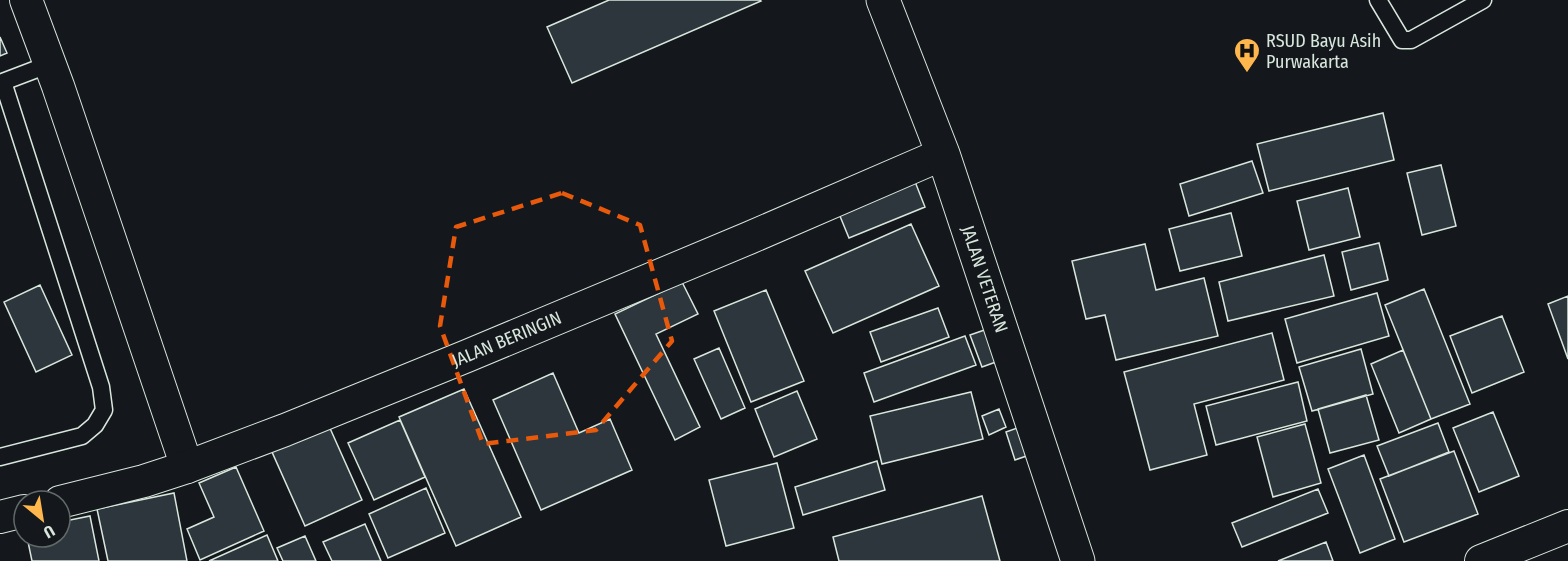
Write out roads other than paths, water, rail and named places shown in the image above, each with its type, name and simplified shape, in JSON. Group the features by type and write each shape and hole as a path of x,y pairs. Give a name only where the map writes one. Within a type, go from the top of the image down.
{"highway":[{"name":"JALAN VETERAN","path":"883,0 943,154 1078,561"}],"street":[{"path":"26,0 50,64 187,467"},
{"name":"JALAN BERINGIN","path":"72,499 144,481 187,467 478,352 943,154"},
{"path":"1481,561 1568,526"}],"lane":[{"path":"1378,0 1402,40 1411,40 1483,0"},
{"path":"0,457 82,436 95,425 104,410 101,387 2,83 50,64"}],"place":[{"name":"RSUD Bayu Asih Purwakarta","path":"1247,74"}]}
